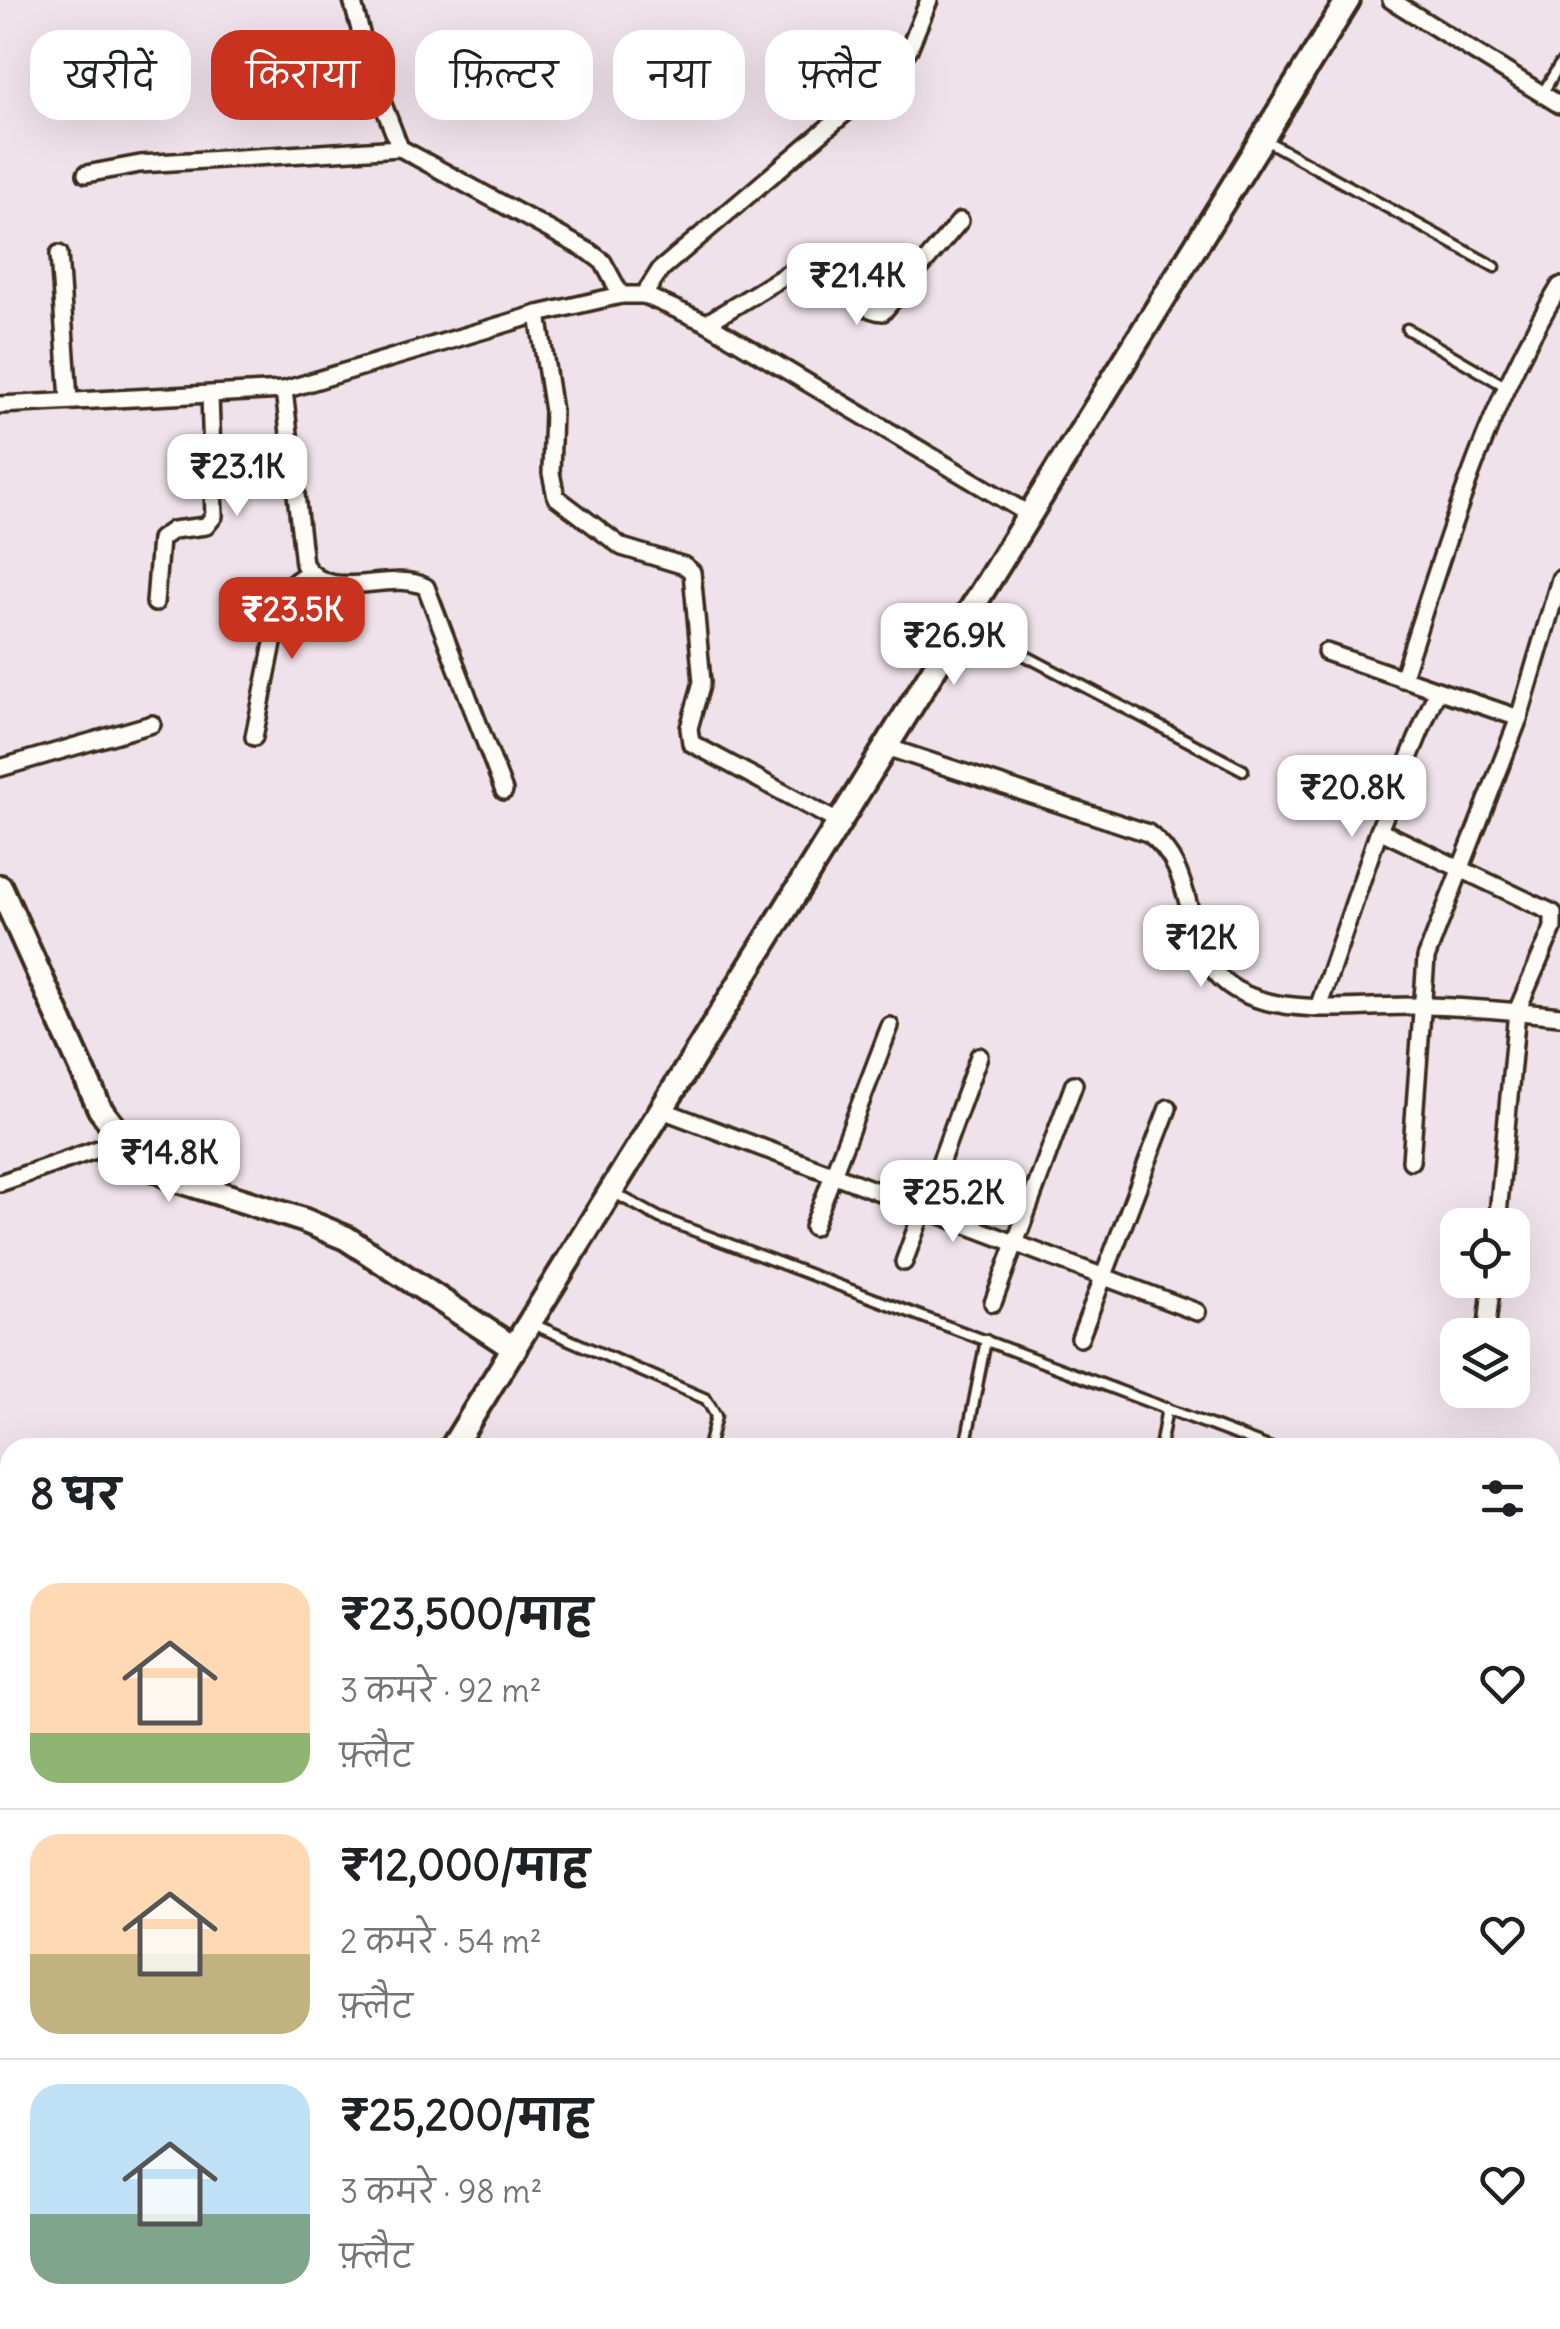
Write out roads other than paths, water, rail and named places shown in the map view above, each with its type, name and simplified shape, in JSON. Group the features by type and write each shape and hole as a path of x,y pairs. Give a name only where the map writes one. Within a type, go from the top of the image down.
{"main road":[{"path":"458,1438 531,1323 622,1198 662,1110 832,819 886,748 963,622 1022,510 1348,0"},
{"path":"0,888 100,1109 140,1161 174,1179 304,1220 346,1238 515,1349"}],"street":[{"path":"352,0 380,100 400,148"},
{"path":"644,294 660,270 892,74 909,50 929,0"},
{"path":"1390,0 1560,105"},
{"path":"86,174 140,164 400,148 590,252 604,262 621,294"},
{"path":"707,323 804,264 824,270 870,309 882,312 960,221"},
{"path":"58,254 70,400"},
{"path":"1402,679 1472,463 1504,386 1560,286"},
{"path":"0,405 284,390 538,314 621,294 644,294 707,323 1022,510"},
{"path":"538,314 553,412 551,473 556,497 622,547 685,566 692,572 702,682 689,728 692,744 832,819"},
{"path":"284,390 301,554 308,572 332,584 408,582 426,587 504,790"},
{"path":"155,603 160,538 173,530 206,526 214,516 210,395"},
{"path":"254,737 284,589 308,572"},
{"path":"1410,1161 1419,1005 1426,958 1520,718 1560,579"},
{"path":"1326,652 1520,718"},
{"path":"1318,1008 1379,830 1437,691"},
{"path":"0,768 152,724"},
{"path":"886,748 1148,833 1172,855 1206,955 1220,978 1264,1000 1318,1008 1419,1005 1560,1016"},
{"path":"1379,830 1460,865 1554,913 1554,928 1517,1011 1499,1208"},
{"path":"814,1227 890,1026"},
{"path":"904,1262 980,1056"},
{"path":"993,1302 1074,1084"},
{"path":"1080,1338 1168,1108"},
{"path":"662,1110 1197,1312"},
{"path":"0,1183 121,1141"}],"lane":[{"path":"1542,94 1560,64"},
{"path":"1262,138 1496,266"},
{"path":"1407,329 1504,386"},
{"path":"963,622 1243,770"},
{"path":"622,1198 660,1218 1244,1438"},
{"path":"531,1323 706,1399 716,1416 710,1438"},
{"path":"967,1438 986,1340"},
{"path":"1162,1438 1166,1408"}]}
